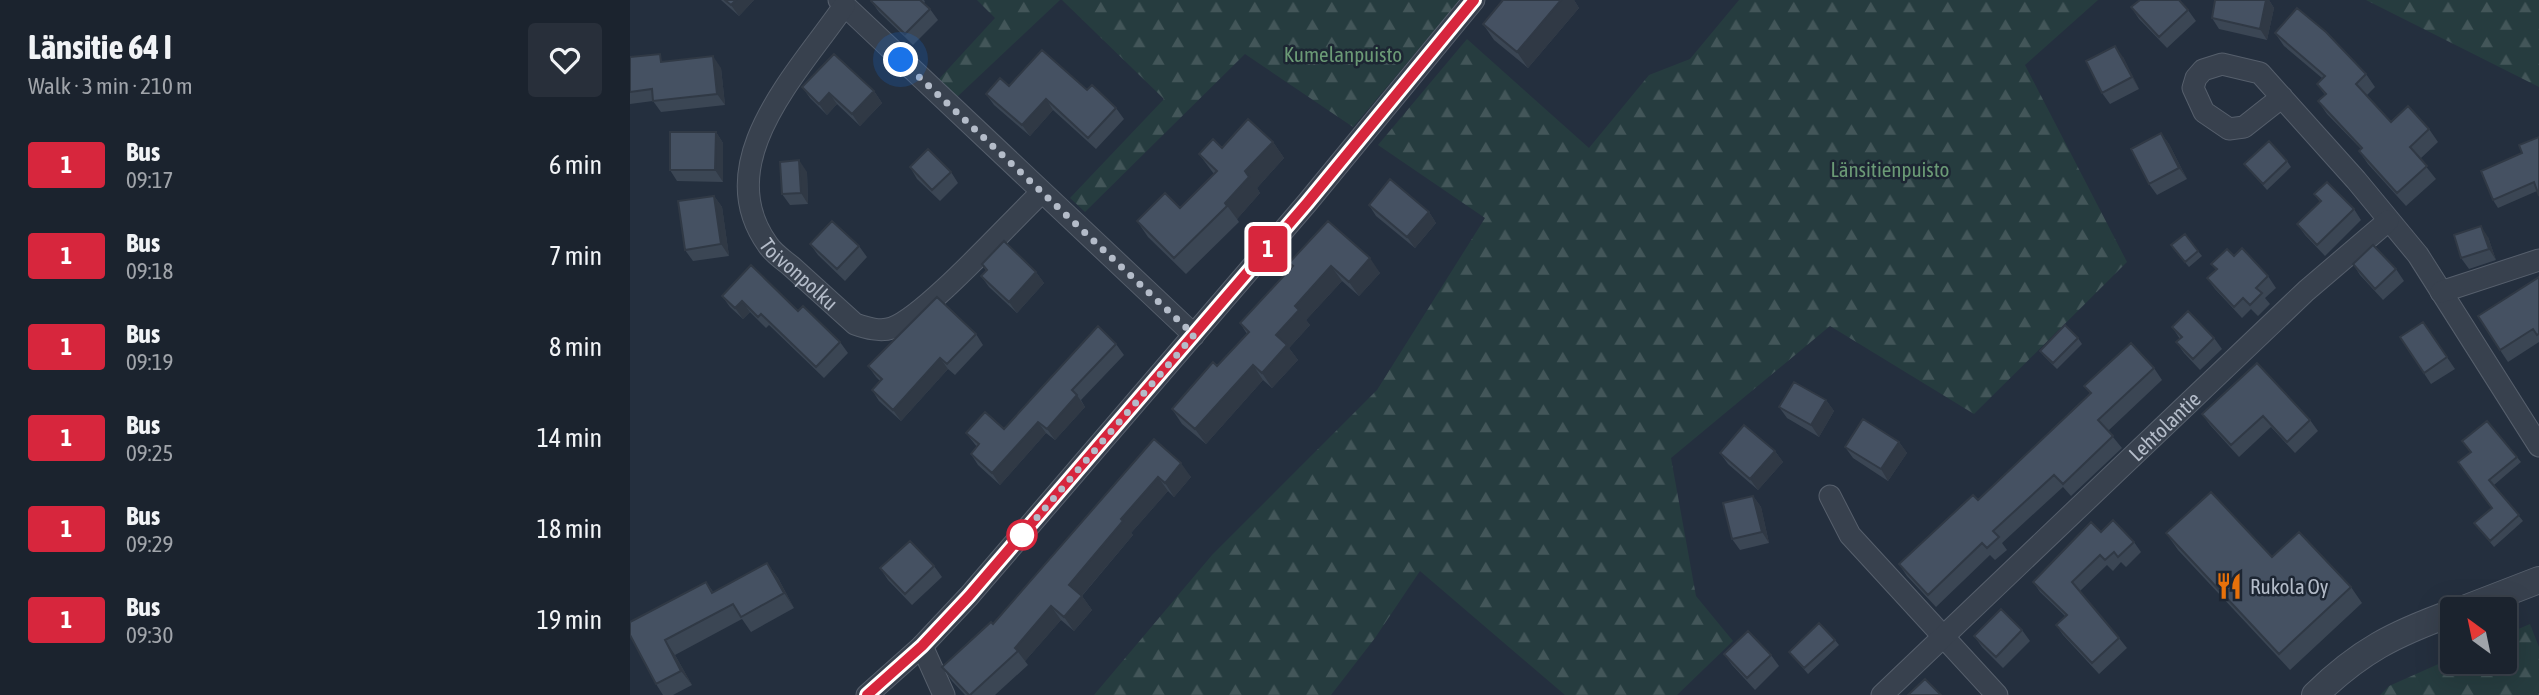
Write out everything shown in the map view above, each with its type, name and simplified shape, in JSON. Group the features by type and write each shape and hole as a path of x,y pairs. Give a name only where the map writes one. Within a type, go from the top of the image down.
{"street":[{"path":"867,695 922,646 969,596 1194,335 1474,0"},
{"path":"842,3 1194,335"},
{"name":"Toivonpolku","path":"842,3 777,96 758,137 747,184 748,205 768,246 855,324 873,329 891,328 924,306 1041,193"},
{"path":"2282,97 2418,255 2539,446"},
{"name":"Lehtolantie","path":"1882,695 2306,291 2388,221"},
{"path":"2441,292 2539,260"},
{"path":"1830,496 1850,535 1997,695"},
{"path":"2495,597 2539,580"},
{"path":"2315,695 2345,665 2397,633 2440,617"},
{"path":"922,646 944,695"}],"green space":[{"path":"977,0 1060,0 957,97 939,79 995,18"},
{"name":"Kumelanpuisto","path":"1062,0 1460,0 1353,127 1245,54 1085,212 1070,198 1164,99"},
{"name":"Länsitienpuisto","path":"1739,0 2098,0 2025,65 2127,262 1974,414 1830,326 1671,458 1696,596 1733,641 1677,695 1565,695 1420,571 1375,638 1331,695 1094,695 1212,555 1377,390 1485,218 1378,145 1467,39 1589,148 1649,75 1690,59"},
{"path":"2366,0 2539,0 2539,87"},
{"path":"2530,624 2539,647 2539,695 2380,695 2389,686 2440,663 2440,674 2517,674 2517,630"}],"building":[{"path":"872,0 920,0 930,9 905,34"},
{"path":"1503,0 1561,0 1517,52 1483,24"},
{"path":"2140,0 2179,0 2188,10 2159,37 2131,7"},
{"path":"2215,0 2266,0 2260,29 2212,18"},
{"path":"2297,8 2326,32 2366,74 2356,84 2391,122 2408,106 2429,129 2410,147 2427,166 2397,193 2359,151 2362,148 2318,101 2326,94 2317,84 2325,76 2275,33"},
{"path":"2115,46 2132,77 2102,93 2086,61"},
{"path":"1042,50 1087,90 1092,85 1116,108 1088,138 1046,99 1022,125 986,94 1000,78 1009,86"},
{"path":"660,54 661,62 713,56 717,94 653,101 652,89 630,92 630,57"},
{"path":"834,54 874,91 852,114 829,93 819,104 802,87"},
{"path":"1248,119 1273,142 1245,171 1249,177 1225,203 1227,206 1174,258 1137,221 1165,193 1180,208 1217,171 1199,154 1213,139 1222,148"},
{"path":"670,132 716,132 715,170 670,170"},
{"path":"2161,133 2179,168 2149,184 2131,149"},
{"path":"2539,137 2539,196 2534,182 2493,200 2481,171 2522,153 2519,145"},
{"path":"2269,141 2287,161 2263,184 2244,164"},
{"path":"928,149 951,172 932,190 910,167"},
{"path":"799,160 801,193 782,194 780,162"},
{"path":"1390,179 1429,212 1407,237 1369,205"},
{"path":"2327,182 2354,209 2317,245 2297,224 2321,201 2314,194"},
{"path":"714,196 721,244 685,250 678,201"},
{"path":"832,221 859,246 837,269 810,244"},
{"path":"1328,221 1370,258 1349,282 1331,266 1295,306 1299,310 1276,335 1287,345 1262,373 1253,365 1195,429 1172,409 1213,362 1217,366 1249,332 1240,323 1293,266 1289,263"},
{"path":"2481,226 2489,249 2461,258 2454,235"},
{"path":"2185,234 2198,251 2185,262 2171,245"},
{"path":"1004,241 1036,272 1009,302 981,276 987,270 982,264"},
{"path":"2373,245 2396,269 2375,289 2353,264"},
{"path":"2242,248 2268,276 2256,288 2262,293 2250,305 2243,298 2234,307 2207,278 2217,269 2211,264 2227,249 2234,256"},
{"path":"751,265 798,311 803,306 840,342 816,367 761,314 758,317 742,301 735,308 722,296"},
{"path":"2539,277 2539,334 2533,329 2500,350 2478,316"},
{"path":"937,297 976,334 947,364 940,358 893,410 872,390 882,379 868,366"},
{"path":"2188,311 2214,338 2193,359 2176,342 2182,337 2172,327"},
{"path":"2423,322 2447,357 2424,373 2400,337"},
{"path":"2065,325 2078,338 2053,363 2040,351"},
{"path":"1098,326 1116,344 1072,390 1077,395 1047,429 1038,422 992,473 971,454 979,444 966,433 985,412 1004,429"},
{"path":"2131,343 2154,368 2098,420 2113,436 2063,484 2054,475 1993,531 1999,537 1987,548 1982,543 1928,595 1899,564 1973,495 1978,500 2091,393 2084,386"},
{"path":"2257,363 2310,420 2287,442 2263,416 2231,445 2202,414"},
{"path":"1794,382 1826,400 1811,425 1779,407"},
{"path":"1863,419 1899,442 1881,469 1845,447"},
{"path":"2487,421 2517,457 2489,480 2519,515 2490,541 2474,523 2492,508 2458,462 2471,452 2462,441"},
{"path":"1744,425 1775,451 1750,479 1720,453"},
{"path":"1154,439 1181,463 1165,483 1158,477 1069,585 1082,596 1064,617 1051,606 1015,648 1018,651 969,695 942,667 991,622 993,624"},
{"path":"2211,492 2272,557 2299,532 2351,587 2279,654 2166,533"},
{"path":"1753,496 1762,532 1732,539 1723,503"},
{"path":"2113,520 2134,542 2118,557 2114,552 2105,560 2100,555 2072,582 2119,638 2092,663 2056,625 2067,615 2033,582 2091,522 2101,532"},
{"path":"910,541 934,566 905,594 880,568"},
{"path":"767,563 784,593 741,617 733,604 665,640 681,671 656,684 630,635 630,622 706,582 712,593"},
{"path":"2001,609 2022,630 1996,657 1974,636"},
{"path":"1819,623 1835,640 1804,668 1789,652"},
{"path":"1748,631 1771,655 1747,678 1724,654"},
{"path":"1925,679 1941,695 1908,695"}],"bus line":[{"name":"1","path":"867,695 922,646 969,596 1307,203 1474,0"}],"place":[{"name":"Rukola Oy","path":"2229,586"}],"route":[{"path":"901,60 1194,335 1022,535"}]}
